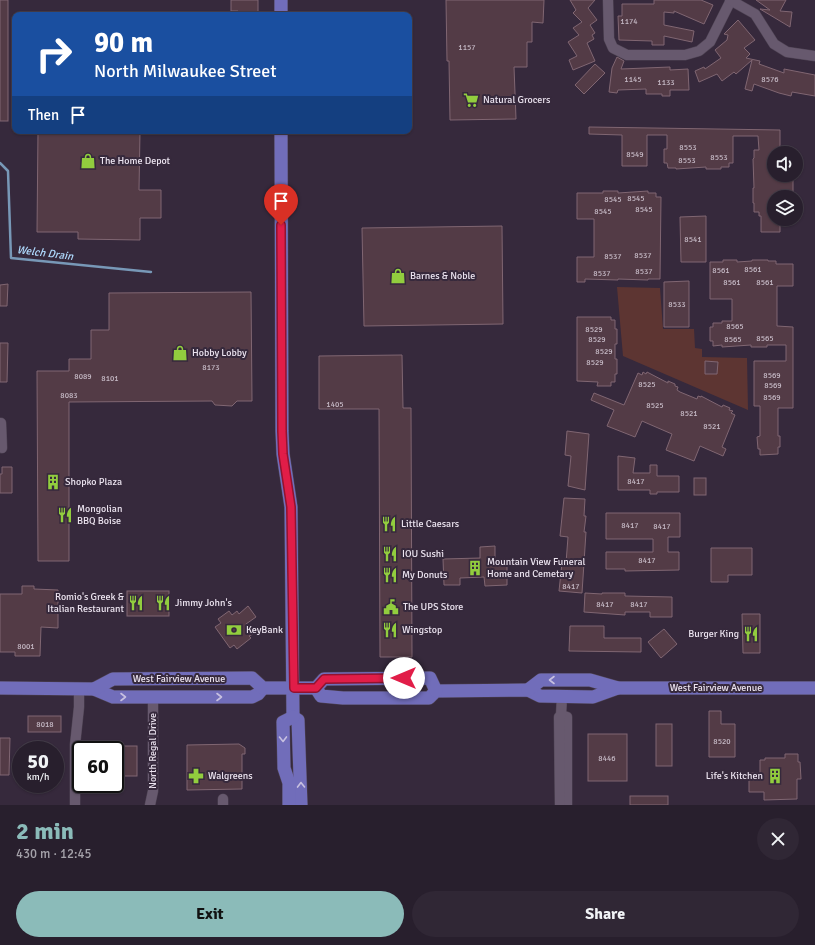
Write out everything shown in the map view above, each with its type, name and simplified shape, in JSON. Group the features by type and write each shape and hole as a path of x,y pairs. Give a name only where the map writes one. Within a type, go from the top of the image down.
{"main road":[{"path":"281,0 281,12"},
{"path":"281,134 282,431 283,454 291,507 294,688 293,717"},
{"name":"West Fairview Avenue","path":"94,689 113,679 252,678 263,688 316,688 324,679 430,678 436,691"},
{"name":"West Fairview Avenue","path":"528,690 541,680 590,680 618,688 815,688"},
{"name":"West Fairview Avenue","path":"0,688 94,689 113,697 252,697 258,694 263,688"},
{"name":"West Fairview Avenue","path":"316,688 321,696 343,698 429,698 436,691 528,690 540,696 593,697 618,688"},
{"path":"289,805 289,783 284,768 283,722 293,717"},
{"path":"293,717 298,720 301,805"}],"street":[{"path":"608,0 609,39 613,48 627,55 685,55 699,51 710,42 730,0 755,14 774,44 787,52 806,56 815,56"},
{"path":"1,423 2,448"},
{"path":"75,805 75,745 79,707 79,689"},
{"name":"North Regal Drive","path":"150,805 153,791 153,697"},
{"path":"560,805 559,717 561,715 562,697"},
{"path":"561,715 567,717 567,805"}],"shaded area":[{"path":"617,287 660,288 663,329 694,329 695,348 702,349 702,357 747,358 748,410 623,356"}],"building":[{"path":"0,0 8,0 8,121 0,121"},
{"path":"231,0 258,0 258,12 231,11"},
{"path":"446,0 544,0 543,23 532,22 532,42 527,42 527,67 514,67 516,119 450,120"},
{"path":"570,0 595,0 588,8 597,20 590,25 595,33 592,35 594,39 587,43 595,61 573,70 569,60 577,56 568,42 579,35 573,28 582,22 573,13 576,10"},
{"path":"654,0 701,0 713,5 704,24 674,11 674,13 664,12 664,25 694,31 692,42 664,36 664,45 652,45 652,41 619,40 618,16 622,16 622,4 654,4"},
{"path":"756,0 786,0 780,11 792,12 790,27 760,9 770,10"},
{"path":"738,20 755,40 744,48 750,54 746,58 760,61 759,64 784,73 784,69 815,75 815,96 792,92 791,96 754,84 752,91 745,89 752,60 736,74 734,72 722,81 717,74 699,82 695,71 704,67 705,69 721,58 715,50 727,40 728,35 724,34"},
{"path":"617,57 624,61 621,69 670,67 670,70 688,69 689,90 670,90 670,96 662,96 662,94 646,94 646,89 618,90 617,93 609,92 612,68"},
{"path":"595,64 605,73 584,94 575,85"},
{"path":"589,127 780,130 780,146 767,146 767,182 793,182 793,190 767,190 767,226 780,226 780,232 761,232 761,216 759,216 759,212 754,212 753,159 754,150 759,150 758,136 733,136 733,163 729,163 729,167 721,167 721,169 706,169 706,167 676,169 668,168 667,163 664,163 664,149 667,149 667,135 647,135 647,166 622,166 622,135 589,134"},
{"name":"The Home Depot","path":"38,134 140,134 139,190 161,190 161,218 140,218 140,240 78,239 78,232 37,232"},
{"path":"603,191 618,191 618,193 648,191 648,193 656,193 656,197 661,197 660,279 585,279 585,282 577,282 577,257 594,257 594,219 577,219 577,193 603,193"},
{"path":"706,216 706,262 681,262 680,217"},
{"path":"502,226 503,324 364,326 362,228"},
{"path":"723,260 737,260 737,262 768,260 776,261 776,264 793,264 793,286 777,286 777,326 793,327 793,408 778,408 778,436 780,436 780,447 778,447 778,454 760,455 760,449 758,449 757,437 760,436 760,406 754,406 754,361 786,361 786,345 767,345 767,347 751,347 751,345 722,347 722,345 713,346 713,341 710,341 710,327 713,327 713,323 732,321 732,299 710,299 710,262 723,262"},
{"path":"689,281 689,327 664,327 664,282"},
{"path":"8,284 7,306 0,306 0,285"},
{"name":"Hobby Lobby","path":"251,292 252,401 237,401 232,406 215,405 212,401 69,402 69,561 38,561 37,371 69,371 69,359 91,359 91,330 109,330 109,293"},
{"path":"577,317 611,317 611,320 615,320 615,329 617,329 615,359 617,359 617,374 615,374 615,382 611,382 611,386 597,386 598,382 577,381"},
{"path":"0,343 8,343 7,382 0,382"},
{"path":"402,355 403,408 411,408 412,657 380,657 379,409 319,409 319,356"},
{"path":"705,361 718,362 717,374 705,374"},
{"path":"643,372 646,374 647,372 668,383 668,381 675,384 675,386 678,387 677,390 680,392 697,399 698,396 701,396 722,407 723,405 730,408 729,410 733,411 731,413 735,415 722,447 726,449 723,456 700,446 694,461 666,450 672,434 642,421 635,437 607,426 614,410 591,400 594,393 624,405 638,373 642,375"},
{"path":"567,431 589,434 585,490 568,486 571,456 565,455"},
{"path":"618,456 635,458 633,473 650,473 650,465 657,465 657,476 679,476 679,492 657,492 657,494 650,494 650,490 618,490"},
{"path":"2,467 12,467 12,493 0,493 0,474 2,474"},
{"path":"694,478 706,478 706,495 694,495"},
{"path":"564,498 585,499 584,516 586,516 584,532 586,532 582,593 559,591 562,563 566,563 568,537 560,536"},
{"path":"606,513 680,513 680,537 668,537 668,552 679,552 679,570 625,571 625,569 606,569 606,552 653,552 653,539 606,539"},
{"name":"Mountain View Funeral Home and Cemetary","path":"495,546 495,561 507,561 507,585 485,586 484,577 460,578 460,585 444,585 443,559 480,558 480,547"},
{"path":"711,548 752,548 752,575 728,575 728,582 711,582"},
{"path":"22,586 34,586 34,589 58,590 58,628 41,627 40,656 15,656 15,652 0,652 0,594 22,594"},
{"path":"127,591 169,591 169,616 127,616"},
{"path":"585,593 625,593 625,596 672,597 672,617 650,617 650,612 625,612 625,615 584,612"},
{"name":"KeyBank","path":"248,606 256,617 246,624 253,634 249,636 251,638 237,649 234,645 230,648 215,627 221,623 218,619 229,611 232,615 237,611 239,614"},
{"name":"Burger King","path":"742,614 760,614 760,653 743,653"},
{"path":"570,626 604,626 604,638 641,638 641,652 569,651"},
{"path":"664,629 677,644 661,658 648,642"},
{"path":"709,711 721,711 721,724 735,724 735,757 709,757"},
{"path":"28,716 61,716 61,732 28,732"},
{"path":"656,724 672,724 672,766 656,766"},
{"path":"588,734 627,734 627,781 588,781"},
{"path":"0,738 10,738 9,775 0,775"},
{"name":"Walgreens","path":"239,744 245,748 245,754 242,754 242,789 187,790 187,745"},
{"path":"124,746 137,746 137,776 124,776"},
{"name":"Life's Kitchen","path":"785,754 798,754 801,779 797,779 797,799 764,800 764,792 749,792 749,773 760,773 760,760 765,760 765,758 785,758"},
{"path":"630,796 668,796 668,805 630,805"}],"waterway":[{"name":"Welch Drain","path":"0,163 8,171 11,258 151,272"}],"place":[{"name":"Natural Grocers","path":"471,100"},
{"name":"The Home Depot","path":"88,161"},
{"name":"Barnes & Noble","path":"398,276"},
{"name":"Hobby Lobby","path":"180,353"},
{"name":"Shopko Plaza","path":"53,482"},
{"name":"Mongolian BBQ Boise","path":"65,515"},
{"name":"Little Caesars","path":"389,524"},
{"name":"IOU Sushi","path":"390,554"},
{"name":"Mountain View Funeral Home and Cemetary","path":"475,568"},
{"name":"My Donuts","path":"390,575"},
{"name":"Romio's Greek & Italian Restaurant","path":"136,603"},
{"name":"Jimmy John's","path":"163,603"},
{"name":"The UPS Store","path":"391,607"},
{"name":"KeyBank","path":"234,630"},
{"name":"Wingstop","path":"390,630"},
{"name":"Burger King","path":"751,634"},
{"name":"Walgreens","path":"196,776"},
{"name":"Life's Kitchen","path":"775,776"}],"route":[{"path":"281,225 282,431 283,454 291,507 294,688 316,688 324,679 404,678"}]}
